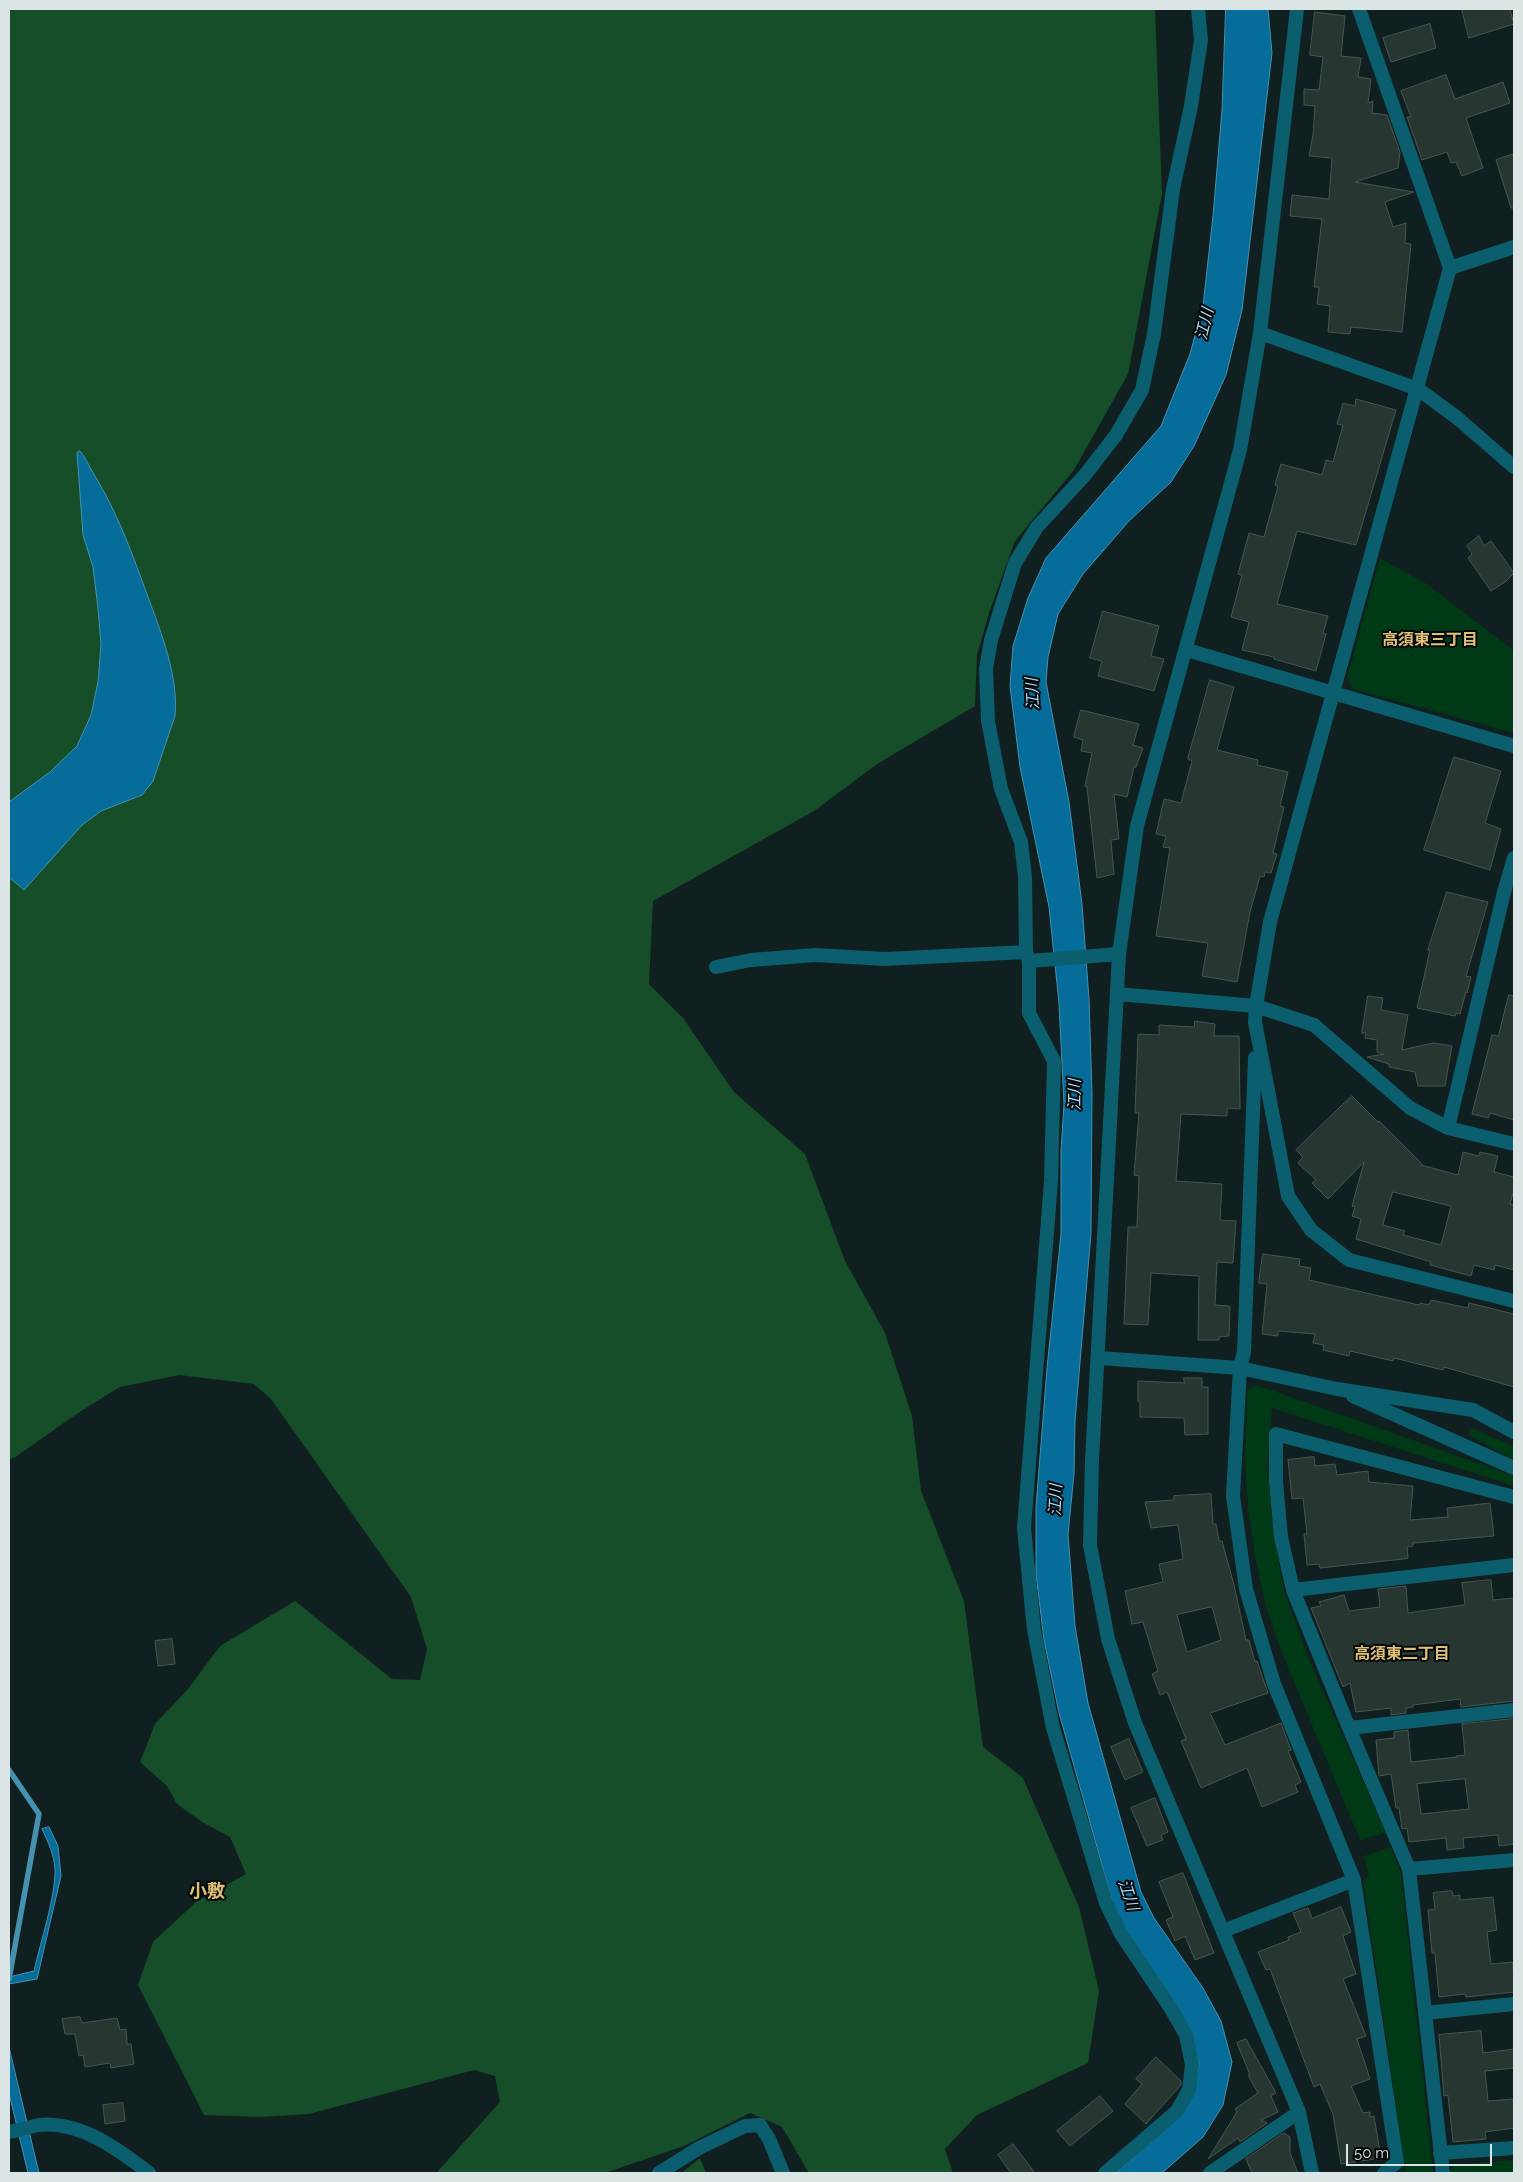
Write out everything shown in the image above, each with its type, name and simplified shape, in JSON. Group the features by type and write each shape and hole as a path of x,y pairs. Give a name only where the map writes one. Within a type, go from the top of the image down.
{"street":[{"path":"1106,2173 1177,2111 1188,2090 1192,2065 1186,2035 1170,2007 1121,1934 1106,1903 1053,1728 1034,1630 1024,1528 1051,1180 1054,1061 1028,1013 1025,877 1021,842 1001,790 988,721 986,669 991,640 1015,563 1037,527 1085,475 1116,435 1142,390 1154,334 1173,189 1191,106 1201,40 1198,9"},
{"path":"1297,9 1260,333 1240,450 1187,650 1137,826 1118,954 1099,1358 1092,1460 1090,1545 1108,1640 1135,1723 1299,2112 1312,2173"},
{"path":"1359,9 1450,268 1270,922 1256,1006 1244,1352 1240,1368 1233,1496 1246,1589 1274,1684 1354,1880 1397,2162 1384,2173"},
{"path":"1450,268 1514,246"},
{"path":"1260,333 1418,389 1456,417 1514,467"},
{"path":"1187,650 1514,746"},
{"path":"1448,1128 1504,892 1514,858"},
{"path":"716,967 751,960 815,955 885,959 1118,954"},
{"path":"1117,994 1256,1006 1314,1025 1410,1108 1448,1128 1514,1144"},
{"path":"1256,1035 1288,1196 1311,1230 1349,1260 1514,1301"},
{"path":"1099,1358 1240,1368 1336,1389 1473,1410 1514,1432"},
{"path":"1336,1389 1514,1468"},
{"path":"1442,2173 1409,1869 1293,1590 1281,1536 1276,1482 1276,1434 1514,1497"},
{"path":"1293,1590 1514,1565"},
{"path":"1349,1728 1514,1710"},
{"path":"1409,1869 1514,1860"},
{"path":"1223,1931 1354,1880"},
{"path":"1425,2013 1514,2004"},
{"path":"1210,2173 1299,2112"},
{"path":"9,2132 40,2125 76,2129 119,2150 149,2173"},
{"path":"659,2173 699,2148 746,2126 760,2125 769,2138 783,2173"},
{"path":"1440,2153 1514,2148"}],"green space":[{"path":"9,9 1155,9 1162,194 1128,374 1074,470 1015,541 990,610 977,655 975,706 877,764 814,811 653,901 649,984 683,1018 734,1092 805,1154 845,1261 885,1333 912,1416 921,1491 964,1601 983,1747 1023,1778 1079,1907 1099,1991 1088,2063 977,2115 945,2149 953,2173 809,2173 782,2127 750,2113 684,2146 605,2173 438,2173 500,2102 495,2076 474,2070 309,2114 260,2117 204,2115 138,1985 153,1942 197,1901 246,1874 230,1837 202,1822 177,1804 167,1786 140,1762 155,1724 188,1689 220,1646 295,1601 392,1679 420,1680 427,1649 411,1597 271,1399 254,1384 179,1375 120,1387 81,1411 14,1458 9,1459"},
{"path":"1380,558 1427,584 1514,651 1514,733 1353,689 1347,678"},
{"path":"1257,1385 1514,1476 1514,1486 1272,1408 1267,1469 1274,1535 1284,1591 1310,1662 1386,1833 1360,1840 1282,1653 1266,1607 1255,1557 1248,1508 1245,1458 1247,1391"},
{"path":"1471,1428 1514,1446 1514,1460 1469,1435"},
{"path":"1391,1847 1401,1873 1433,2173 1406,2173 1363,1881 1369,1876 1364,1856"},
{"path":"700,2158 706,2173 681,2173"},
{"path":"1514,2160 1514,2173 1450,2173 1453,2165"}],"water":[{"name":"江川","path":"1226,9 1268,9 1272,53 1242,310 1226,375 1194,446 1171,482 1129,521 1083,574 1058,614 1048,657 1046,682 1069,802 1082,904 1089,999 1092,1094 1091,1233 1075,1421 1074,1474 1068,1534 1075,1626 1088,1703 1141,1892 1154,1918 1203,1988 1221,2021 1232,2062 1223,2105 1203,2137 1162,2173 1116,2173 1148,2144 1194,2094 1199,2064 1189,2031 1125,1930 1113,1904 1059,1713 1044,1640 1036,1574 1036,1507 1047,1368 1061,1234 1061,1150 1064,1104 1059,1003 1049,907 1020,767 1010,686 1013,646 1028,598 1046,558 1161,426 1190,354 1203,306 1213,216 1222,110"},
{"path":"80,451 101,486 130,548 158,625 172,671 176,701 175,716 153,781 142,795 101,811 82,825 24,890 9,877 9,802 50,772 77,746 91,715 98,682 101,644 93,567 83,535 77,453"},
{"path":"49,1827 58,1846 61,1876 37,1979 9,1984 9,1977 34,1971 44,1934 55,1880 53,1858 42,1829"},
{"path":"9,2047 39,2173 28,2173 9,2093"}],"building":[{"path":"1462,9 1510,9 1514,24 1469,38"},
{"path":"1315,12 1345,16 1341,56 1361,58 1358,77 1371,79 1368,103 1373,101 1372,113 1387,115 1400,152 1398,168 1355,182 1414,192 1385,202 1393,227 1406,223 1405,243 1411,244 1402,332 1351,327 1350,334 1328,332 1330,306 1317,304 1319,287 1314,287 1322,219 1290,216 1292,195 1329,199 1332,158 1309,156 1315,106 1304,105 1304,89 1319,90 1323,57 1310,55"},
{"path":"1430,24 1436,48 1391,62 1383,38"},
{"path":"1446,75 1455,99 1503,82 1510,103 1466,118 1483,168 1462,176 1456,162 1451,163 1447,152 1422,160 1407,117 1411,117 1401,91"},
{"path":"1514,154 1514,208 1511,208 1496,160"},
{"path":"1356,399 1396,410 1356,545 1297,531 1277,604 1328,616 1323,633 1326,634 1316,671 1274,659 1274,657 1242,650 1249,622 1231,617 1242,575 1238,574 1249,533 1264,537 1278,486 1275,485 1281,464 1322,475 1326,460 1333,462 1343,425 1337,424 1343,403 1355,406"},
{"path":"1479,536 1484,546 1491,541 1514,573 1505,582 1491,591 1468,558 1472,554 1467,546"},
{"path":"1103,611 1159,626 1151,656 1164,659 1154,691 1098,676 1102,661 1090,658"},
{"path":"1210,680 1234,687 1217,750 1258,760 1257,765 1288,772 1280,806 1284,807 1273,853 1277,854 1271,873 1265,872 1264,877 1260,876 1250,912 1237,982 1202,976 1208,943 1156,936 1170,848 1163,847 1166,836 1156,834 1164,799 1181,803 1192,761 1188,759"},
{"path":"1081,710 1139,724 1133,745 1143,748 1136,767 1134,767 1127,797 1114,794 1119,839 1111,840 1114,874 1097,878 1087,787 1085,786 1092,753 1081,751 1083,740 1074,737"},
{"path":"1454,757 1501,771 1485,823 1501,829 1490,870 1424,850"},
{"path":"1447,892 1488,902 1466,976 1471,977 1467,993 1460,1014 1456,1013 1455,1016 1417,1008 1430,950 1428,950"},
{"path":"1509,995 1514,996 1514,1120 1490,1113 1488,1118 1472,1114 1492,1035 1498,1036"},
{"path":"1368,996 1383,998 1381,1010 1408,1015 1402,1050 1433,1043 1452,1046 1445,1086 1418,1086 1415,1072 1389,1067 1389,1064 1367,1057 1384,1054 1377,1052 1377,1040 1365,1038 1366,1033 1362,1033"},
{"path":"1195,1021 1215,1024 1214,1036 1239,1036 1240,1109 1227,1108 1227,1116 1181,1114 1176,1181 1222,1184 1220,1220 1236,1221 1233,1263 1217,1262 1215,1305 1230,1306 1229,1336 1219,1337 1219,1340 1198,1340 1199,1276 1151,1273 1148,1325 1124,1324 1128,1227 1137,1227 1139,1176 1134,1175 1139,1113 1135,1113 1138,1034 1159,1035 1159,1025 1194,1027"},
{"path":"1352,1096 1421,1165 1458,1175 1463,1152 1479,1156 1480,1152 1498,1156 1494,1172 1514,1177 1514,1189 1510,1204 1514,1205 1514,1270 1495,1265 1494,1270 1474,1265 1471,1276 1430,1265 1431,1262 1356,1239 1361,1219 1352,1216 1355,1207 1352,1206 1364,1162 1328,1199 1312,1183 1316,1180 1298,1163 1303,1157 1296,1150","holes":["1393,1192 1451,1206 1441,1245 1403,1235 1405,1231 1383,1225"]},
{"path":"1263,1254 1300,1259 1299,1266 1311,1268 1309,1280 1419,1305 1420,1303 1429,1305 1431,1300 1468,1308 1469,1303 1514,1314 1514,1387 1444,1367 1443,1370 1394,1358 1393,1361 1350,1351 1349,1356 1323,1350 1324,1345 1313,1343 1315,1334 1278,1331 1278,1336 1262,1334 1267,1284 1259,1283"},
{"path":"1184,1378 1202,1378 1202,1387 1208,1387 1208,1434 1185,1435 1184,1418 1140,1417 1138,1381 1184,1383"},
{"path":"1314,1457 1315,1466 1335,1464 1337,1475 1368,1471 1369,1482 1413,1486 1410,1520 1448,1517 1447,1508 1490,1503 1494,1536 1413,1543 1413,1546 1407,1547 1408,1558 1403,1559 1320,1568 1319,1564 1307,1565 1304,1534 1307,1534 1303,1498 1292,1499 1288,1460"},
{"path":"1211,1494 1213,1524 1216,1524 1219,1541 1222,1541 1246,1640 1249,1640 1255,1662 1257,1661 1268,1693 1210,1713 1225,1745 1281,1723 1291,1750 1288,1751 1301,1782 1295,1785 1298,1792 1262,1807 1247,1768 1201,1788 1181,1741 1186,1739 1167,1692 1160,1695 1152,1674 1158,1671 1143,1622 1132,1624 1125,1591 1163,1582 1159,1564 1183,1559 1178,1525 1151,1528 1145,1502 1174,1500 1174,1496","holes":["1212,1607 1221,1640 1187,1652 1177,1615"]},
{"path":"1491,1580 1493,1600 1514,1598 1514,1701 1461,1707 1460,1699 1413,1705 1413,1707 1406,1708 1406,1713 1391,1715 1391,1708 1356,1712 1350,1683 1343,1687 1311,1608 1321,1606 1319,1602 1344,1595 1349,1611 1380,1607 1378,1589 1406,1586 1408,1613 1463,1605 1465,1604 1462,1583"},
{"path":"172,1639 175,1664 158,1666 155,1641"},
{"path":"1514,1719 1514,1844 1499,1846 1498,1835 1463,1838 1464,1848 1447,1850 1446,1838 1409,1842 1407,1828 1402,1829 1399,1808 1396,1808 1391,1774 1379,1776 1376,1740 1394,1738 1394,1732 1408,1730 1411,1762 1457,1757 1465,1755 1462,1724","holes":["1465,1779 1469,1809 1421,1814 1417,1784"]},
{"path":"1129,1739 1143,1772 1125,1780 1111,1747"},
{"path":"1155,1798 1168,1832 1161,1835 1163,1840 1147,1846 1131,1808"},
{"path":"1183,1873 1214,1953 1195,1960 1185,1936 1175,1941 1166,1920 1173,1917 1159,1882"},
{"path":"1452,1891 1453,1896 1460,1895 1460,1900 1493,1897 1497,1930 1487,1932 1491,1964 1513,1962 1514,1992 1466,1997 1465,1994 1439,1997 1435,1953 1432,1953 1428,1910 1435,1909 1433,1893"},
{"path":"1341,1907 1351,1932 1343,1936 1356,1974 1343,1979 1366,2036 1357,2039 1370,2079 1351,2086 1363,2113 1370,2112 1370,2117 1374,2116 1381,2158 1341,2164 1333,2114 1320,2084 1314,2087 1270,1969 1266,1970 1258,1952 1289,1940 1288,1937 1301,1932 1293,1913 1308,1908 1312,1918"},
{"path":"80,2017 82,2023 117,2018 120,2030 126,2029 127,2044 131,2044 134,2064 111,2068 110,2063 85,2067 83,2055 79,2056 75,2034 65,2034 62,2019"},
{"path":"1481,2031 1483,2053 1514,2049 1514,2068 1485,2071 1488,2101 1514,2099 1514,2128 1485,2132 1486,2139 1453,2142 1448,2095 1444,2096 1439,2035"},
{"path":"1246,2039 1276,2093 1271,2096 1278,2112 1261,2120 1267,2123 1240,2142 1238,2138 1208,2159 1237,2112 1235,2109 1258,2093 1248,2075 1250,2075 1237,2043"},
{"path":"1156,2057 1181,2081 1181,2085 1146,2124 1125,2104 1142,2084 1136,2079"},
{"path":"1100,2096 1113,2111 1070,2146 1057,2131"},
{"path":"123,2103 125,2121 105,2124 103,2105"},
{"path":"1284,2133 1290,2137 1290,2153 1298,2173 1252,2173 1246,2159"},
{"path":"1013,2144 1035,2173 1011,2173 998,2155"}],"waterway":[{"path":"9,1770 39,1814 9,1979"}],"district":[{"name":"高須東三丁目","path":"1430,640"},
{"name":"高須東二丁目","path":"1402,1654"},
{"name":"小敷","path":"207,1892"}]}
